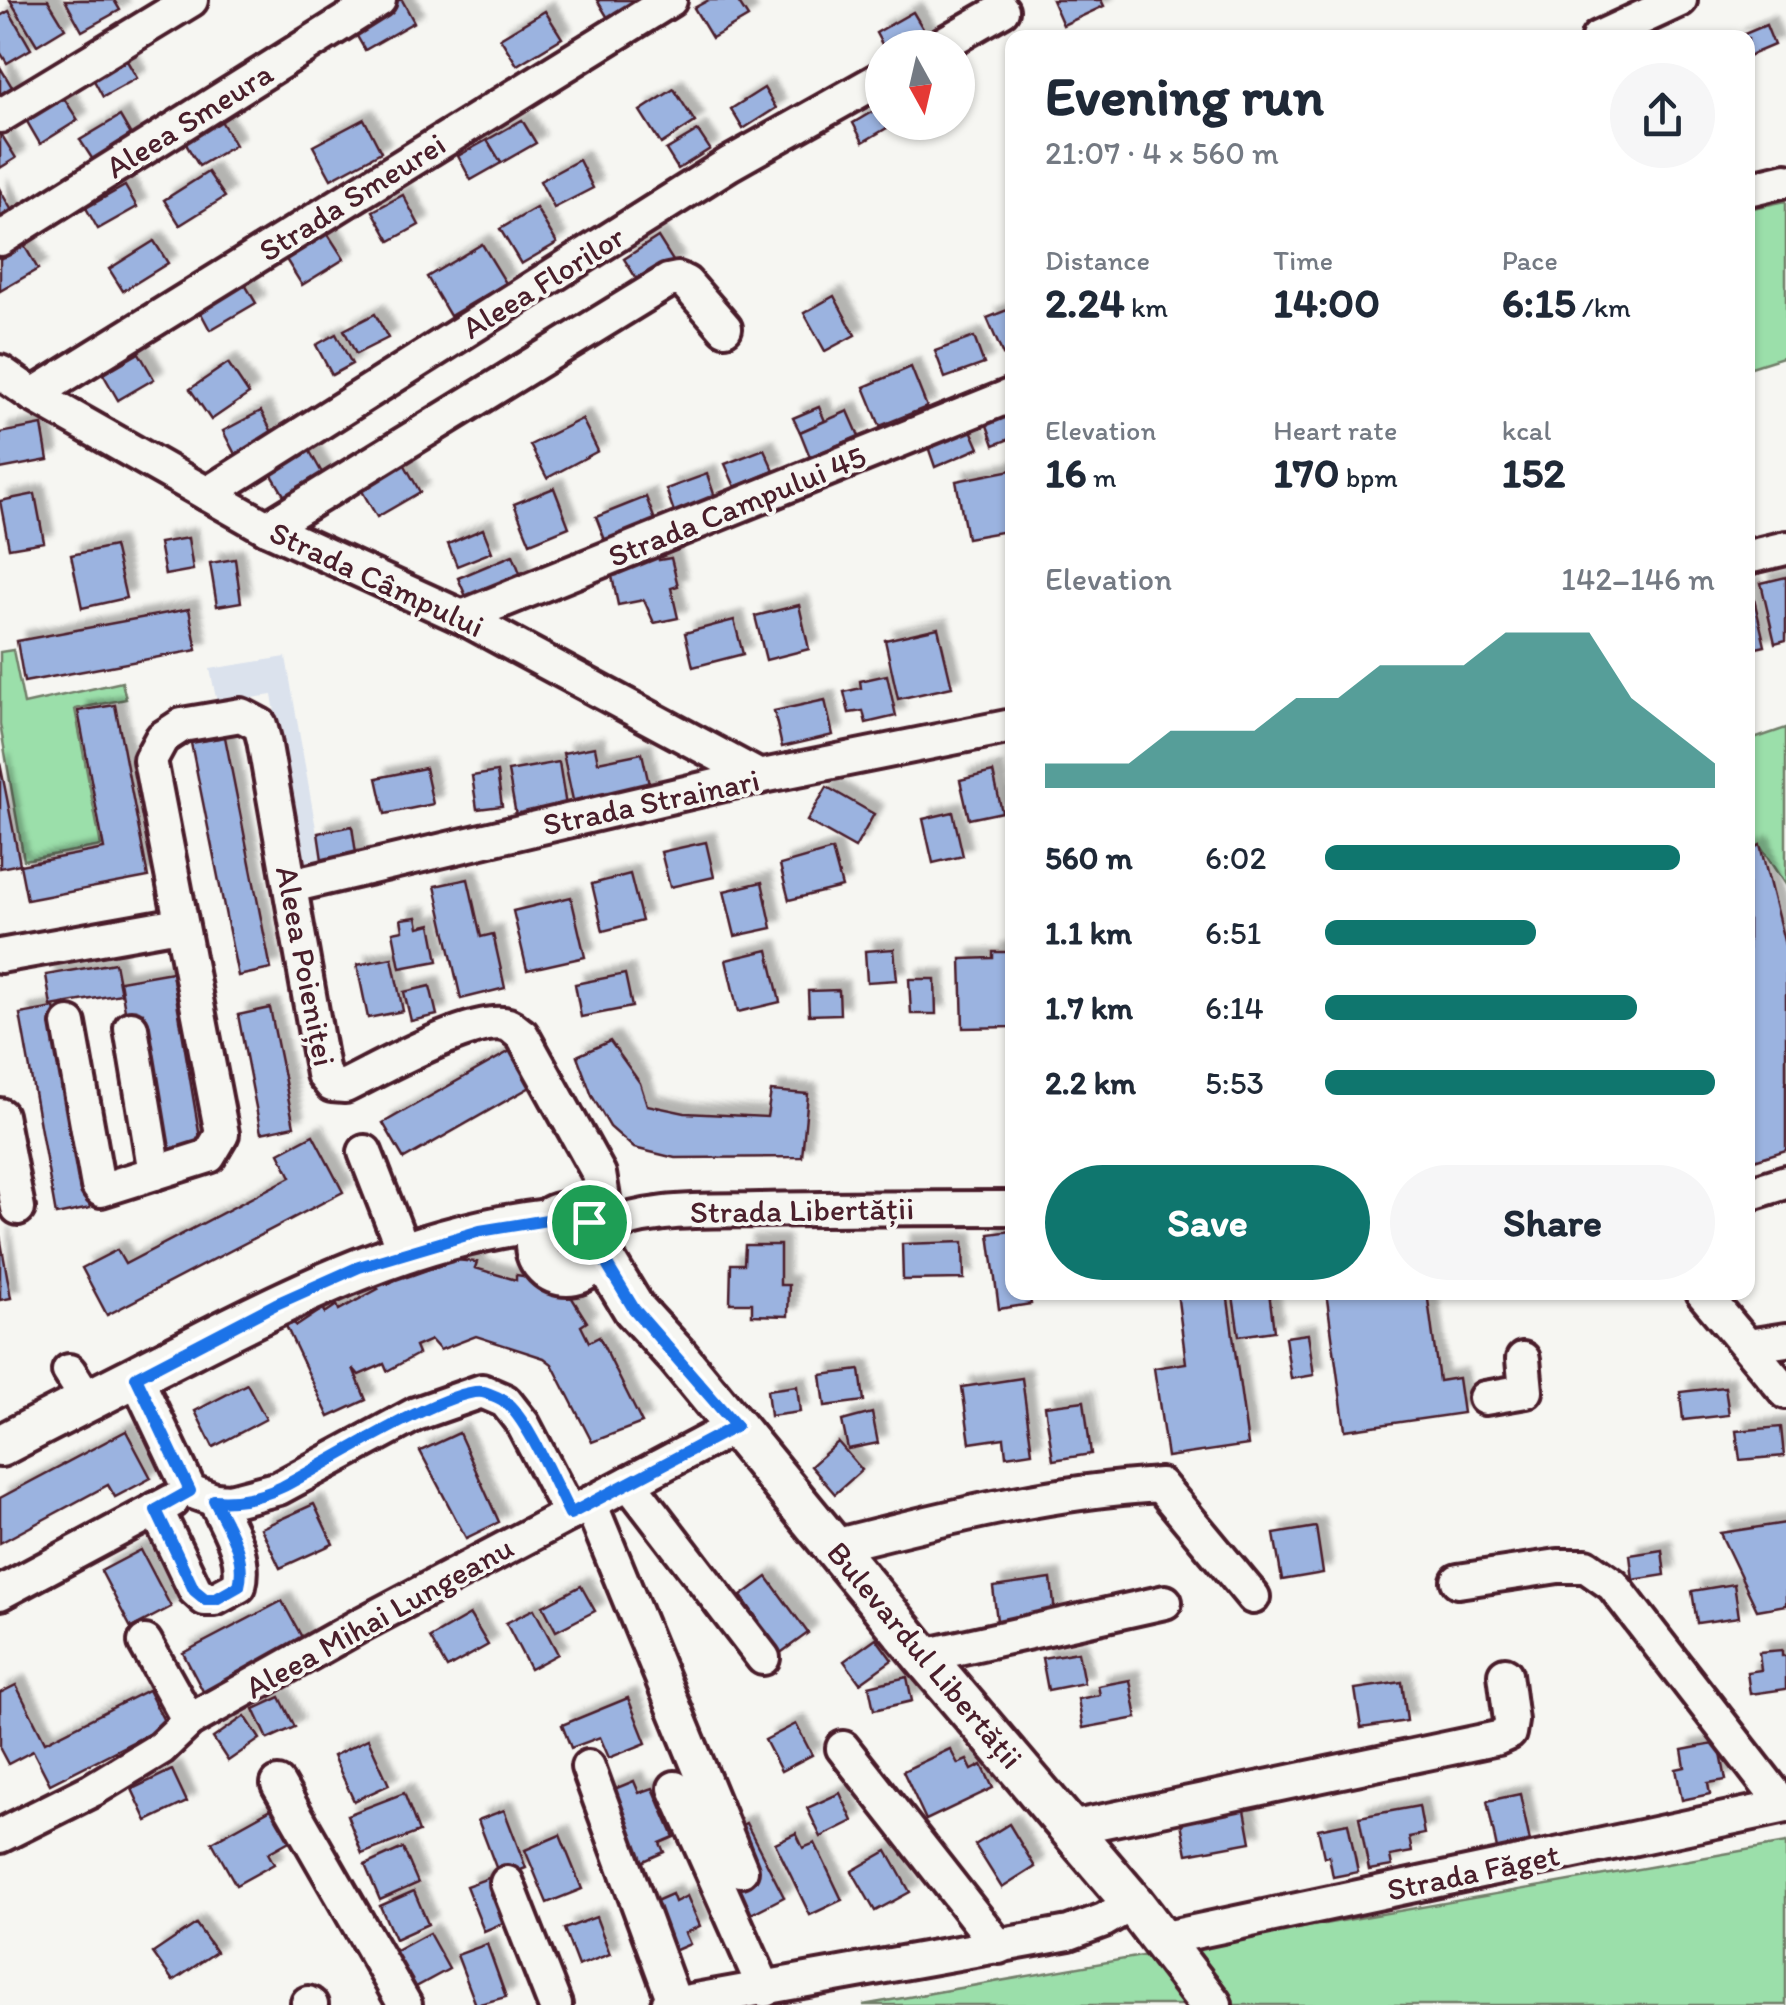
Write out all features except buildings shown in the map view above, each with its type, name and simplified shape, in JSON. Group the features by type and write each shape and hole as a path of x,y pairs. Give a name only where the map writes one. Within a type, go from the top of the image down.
{"main road":[{"path":"0,1446 78,1386 136,1377 302,1292 418,1248 480,1231 547,1220 535,1246 579,1248"},
{"path":"418,1248 579,1248"},
{"name":"Bulevardul Libertății","path":"579,1248 736,1426 923,1656 1134,1903 1211,2005"}],"street":[{"path":"0,116 191,0"},
{"name":"Aleea Smeura","path":"0,240 379,0"},
{"name":"Strada Smeurei","path":"33,395 670,0"},
{"path":"1615,30 1680,0"},
{"path":"967,30 1002,10"},
{"name":"Aleea Florilor","path":"207,494 729,164 865,88"},
{"path":"1755,187 1786,180"},
{"path":"267,528 668,281 678,279 686,283 725,328"},
{"name":"Strada Câmpului","path":"0,372 33,395 267,528 462,616 760,777"},
{"name":"Strada Campului 45","path":"462,616 1005,398"},
{"path":"1755,555 1786,548"},
{"name":"Aleea Poieniței","path":"179,924 150,760 162,738 182,726 241,714 260,726 323,1074 332,1085 346,1086 481,1025 508,1025 522,1034 599,1174 603,1198 579,1248"},
{"name":"Strada Strainari","path":"291,886 538,826 1005,727"},
{"path":"0,956 179,924 222,1134 210,1156 102,1190 98,1186 70,1024"},
{"path":"131,1028 155,1173"},
{"path":"0,1115 18,1208"},
{"path":"366,1152 418,1248"},
{"path":"1755,1192 1786,1182"},
{"name":"Strada Libertății","path":"579,1248 629,1217 860,1207 1005,1208"},
{"path":"1709,1300 1786,1392"},
{"path":"1748,1346 1786,1340"},
{"path":"1486,1398 1526,1390 1522,1359"},
{"path":"136,1377 241,1560 239,1586 216,1599 205,1599 194,1590 156,1510"},
{"path":"0,1593 156,1510 202,1496 245,1499 278,1488 416,1414 482,1392 505,1401 580,1508 741,1870"},
{"name":"Aleea Mihai Lungeanu","path":"0,1836 92,1790 160,1748 189,1722 362,1624 736,1426"},
{"path":"629,1483 763,1658"},
{"path":"834,1546 1087,1490 1160,1485 1253,1597"},
{"path":"1458,1581 1558,1566 1586,1566 1612,1586 1785,1806"},
{"path":"923,1656 1164,1602"},
{"path":"145,1642 189,1722"},
{"path":"1070,1828 1498,1738 1509,1734 1511,1721 1505,1674"},
{"path":"843,1748 999,1947"},
{"path":"588,1768 672,2004 1070,1932 1104,1920 1134,1903"},
{"path":"278,1784 404,2005"},
{"path":"674,1788 765,1990"},
{"name":"Strada Făget","path":"1161,1938 1785,1806"},
{"path":"507,1883 555,2005"}],"shaded area":[{"path":"286,657 325,880 305,883 272,695 217,703 210,669"}],"green space":[{"path":"1786,201 1786,356 1755,366 1755,208"},
{"path":"13,650 24,704 122,682 126,699 75,709 101,846 24,860 0,724 0,652"},
{"path":"1786,728 1786,886 1760,846 1755,848 1755,739"},
{"path":"1786,1843 1786,2005 863,2005"}],"route":[{"path":"568,1213 589,1222 596,1230 598,1250 634,1309 736,1426 570,1514 523,1424 505,1401 482,1392 460,1396 416,1414 278,1488 245,1499 214,1500 241,1560 242,1573 239,1586 216,1599 205,1599 194,1590 156,1510 190,1491 136,1377 276,1304 359,1267 480,1231 547,1220 557,1214 568,1213"}]}
